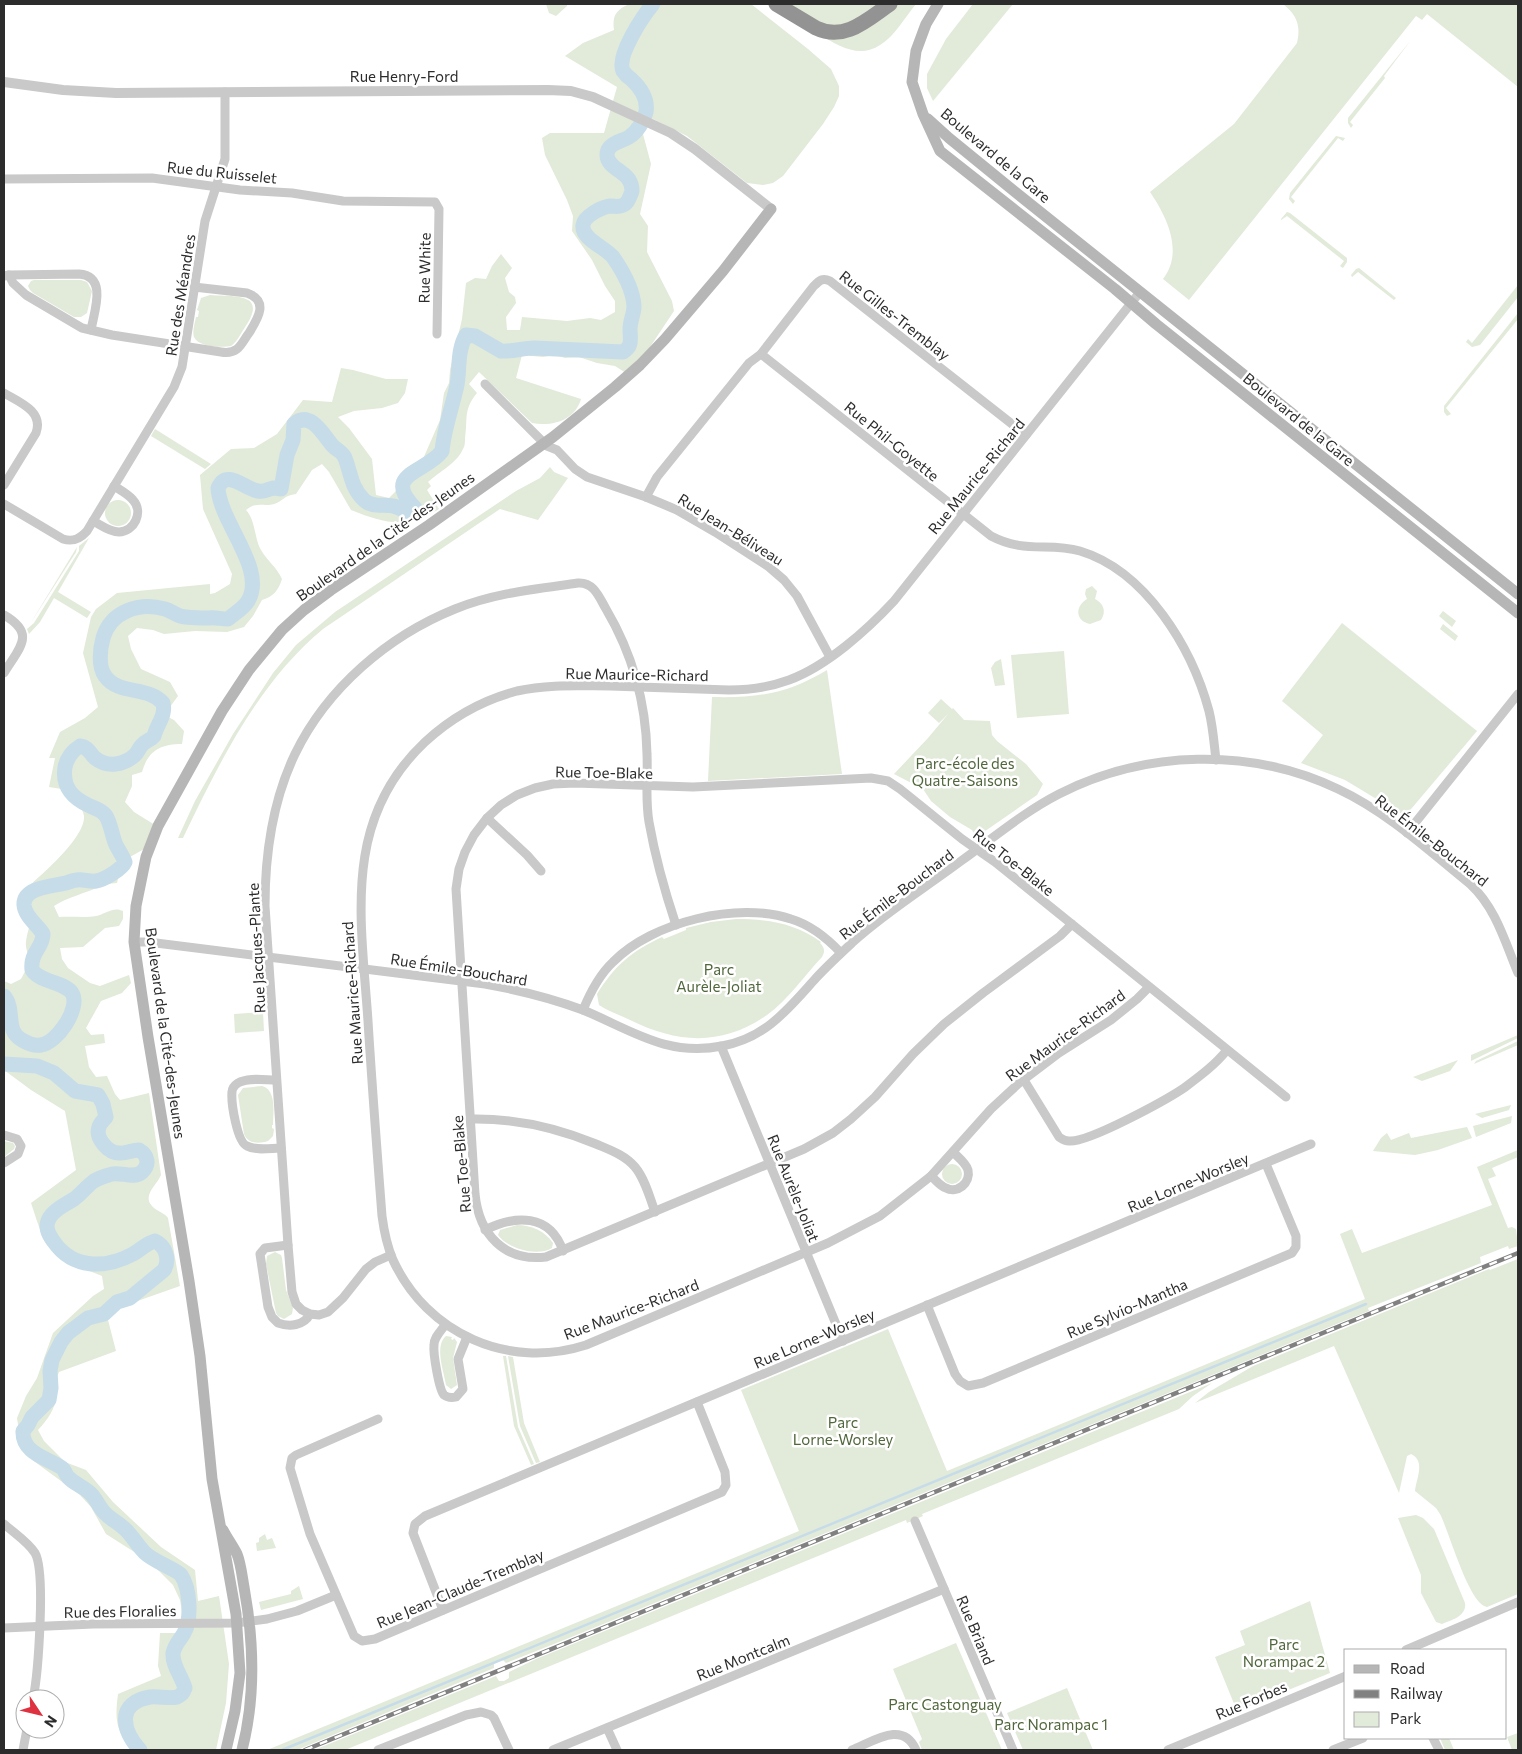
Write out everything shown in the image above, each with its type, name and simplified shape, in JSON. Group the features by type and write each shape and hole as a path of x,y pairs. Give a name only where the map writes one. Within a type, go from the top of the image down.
{"highway":[{"path":"776,4 822,31 834,33 853,29 890,4"}],"main road":[{"path":"924,114 912,82 913,65 924,30 938,4"},
{"name":"Boulevard de la Gare","path":"924,114 970,156 1518,594"},
{"name":"Boulevard de la Gare","path":"924,114 940,151 1132,302 1156,324 1518,613"},
{"name":"Boulevard de la Cité-des-Jeunes","path":"226,1750 235,1711 240,1672 236,1623 212,1479 200,1356 189,1281 134,942 134,920 146,857 158,826 222,711 258,657 282,630 317,600 429,525 544,443 615,387 653,352 723,271 771,209"},
{"name":"Boulevard de la Cité-des-Jeunes","path":"221,1527 237,1554 249,1621 253,1684 242,1750"}],"street":[{"name":"Rue Henry-Ford","path":"4,82 53,89 94,92 564,91 593,97 654,124 695,148 771,209"},
{"name":"Rue des Méandres","path":"4,504 60,538 69,541 79,539 93,521 174,387 182,367 186,347 205,221 225,159 225,92"},
{"name":"Rue du Ruisselet","path":"4,179 152,178 252,191 285,192 344,201 429,201 436,203"},
{"name":"Rue White","path":"436,203 439,209 437,334"},
{"path":"6,275 79,274 90,277 98,291 91,330"},
{"path":"6,275 26,295 75,325 91,330 186,347 227,353 235,351 242,344 255,323 260,309 255,297 247,293 194,287"},
{"name":"Rue Gilles-Tremblay","path":"761,354 813,287 821,280 826,279 1026,435"},
{"name":"Rue Maurice-Richard","path":"1140,292 888,608 830,657 790,680 752,689 562,686 517,692 489,701 458,716 436,732 402,767 387,790 369,832 363,867 361,896 364,969 382,1216 391,1255 409,1288 424,1305 446,1325 467,1337 484,1344 517,1352 555,1352 576,1348 806,1253 875,1219 931,1176 991,1109 1024,1080 1059,1053 1110,1020 1141,996 1149,987"},
{"path":"646,497 657,477 748,363 761,354"},
{"name":"Rue Phil-Goyette","path":"761,354 962,515 991,536 1008,544 1022,547 1069,549 1094,556 1114,566 1134,583 1167,622 1191,662 1208,709 1216,760"},
{"path":"485,384 544,443"},
{"path":"4,393 32,410 38,424 36,433 4,485"},
{"name":"Rue Jean-Béliveau","path":"544,443 557,450 587,477 646,497 698,521 776,573 803,605 830,657"},
{"path":"93,521 109,530 118,532 126,530 134,524 138,513 134,502 114,486"},
{"name":"Rue Jacques-Plante","path":"310,1314 299,1307 294,1297 288,1246 265,906 268,858 276,811 289,768 301,743 328,703 354,675 389,646 430,621 477,601 518,592 582,583 594,589 614,623 628,654 638,687 646,728 650,829 676,925"},
{"path":"4,615 18,625 23,636 20,646 4,673"},
{"path":"1407,833 1518,694"},
{"name":"Rue Émile-Bouchard","path":"134,942 461,981 517,990 583,1010 642,1038 660,1044 690,1048 720,1046 751,1036 777,1020 841,953 882,918 1047,802 1090,780 1130,768 1161,762 1216,760 1269,766 1319,781 1361,801 1407,833 1470,884 1484,898 1494,915 1518,973"},
{"name":"Rue Toe-Blake","path":"1072,924 1060,936 944,1024 913,1054 875,1097 851,1119 814,1144 769,1165 546,1257 522,1256 500,1245 485,1230 476,1205 456,902 457,878 461,861 469,843 487,818 508,800 544,785 575,783 706,786 878,778 888,781 1072,924 1286,1097"},
{"path":"487,818 527,855 541,871"},
{"path":"583,1010 593,988 614,960 644,939 676,925 706,916 735,913 785,917 806,924 841,953"},
{"name":"Rue Aurèle-Joliat","path":"720,1046 843,1341"},
{"path":"1024,1080 1058,1136 1064,1141 1071,1142 1108,1128 1170,1096 1211,1067 1228,1050"},
{"path":"276,1080 239,1082 233,1088 232,1096 238,1134 242,1142 253,1148 281,1148"},
{"path":"470,1119 502,1119 546,1126 566,1132 618,1154 636,1169 655,1212"},
{"path":"4,1135 17,1139 22,1146 18,1154 4,1163"},
{"name":"Rue Lorne-Worsley","path":"443,1610 414,1537 414,1527 420,1519 1311,1144"},
{"path":"931,1176 949,1190 956,1190 965,1183 968,1177 968,1170 953,1152"},
{"name":"Rue Sylvio-Mantha","path":"927,1305 958,1378 968,1386 983,1383 1292,1252 1296,1247 1296,1236 1266,1164"},
{"name":"Rue Toe-Blake","path":"485,1230 508,1220 528,1220 547,1228 556,1236 564,1250"},
{"path":"288,1246 265,1248 260,1254 270,1312 278,1323 289,1325 304,1321 310,1314 323,1315 333,1309 366,1269 379,1260 391,1255"},
{"path":"446,1325 436,1338 434,1345 442,1391 448,1397 456,1397 463,1389 458,1358 467,1337"},
{"name":"Rue Jean-Claude-Tremblay","path":"378,1419 296,1455 290,1464 291,1473 310,1534 354,1636 362,1641 375,1639 722,1492 726,1485 726,1472 696,1402"},
{"name":"Rue Briand","path":"915,1521 1013,1750"},
{"path":"4,1524 32,1549 38,1560 40,1574 38,1668 35,1689"},
{"name":"Rue Montcalm","path":"553,1750 944,1589"},
{"name":"Rue des Floralies","path":"4,1628 93,1624 236,1623 267,1619 336,1595"},
{"path":"1408,1649 1518,1602"},
{"name":"Rue Forbes","path":"1168,1750 1344,1677"},
{"path":"378,1750 392,1748 476,1712 491,1715 497,1722 509,1750"},
{"path":"607,1728 617,1750"},
{"path":"852,1750 888,1735 898,1734 908,1738 916,1750"},
{"path":"1333,1750 1360,1739"}],"green space":[{"path":"546,4 567,4 567,6 556,16 549,13"},
{"path":"629,4 751,4 831,69 839,86 839,96 823,124 783,176 773,183 763,185 747,183 687,136 649,117 643,134 651,164 640,214 648,226 647,252 672,301 674,311 648,350 626,373 615,366 579,357 522,355 516,378 581,399 574,412 568,417 548,424 532,423 479,372 469,384 477,393 468,409 464,448 452,463 428,482 431,486 427,490 439,509 427,516 406,522 385,521 351,510 329,472 322,464 312,470 296,494 274,504 257,505 246,510 252,519 261,550 282,579 275,592 270,597 262,600 244,627 227,632 195,631 164,634 153,630 137,628 128,636 131,649 141,669 170,682 178,696 164,715 174,720 184,731 182,744 167,745 156,750 151,754 142,772 132,775 132,786 125,802 134,812 155,825 146,848 128,858 120,870 117,883 107,884 54,906 59,917 92,917 116,909 123,911 123,919 119,926 105,928 83,947 60,948 62,959 68,968 90,983 100,986 129,975 131,983 122,993 101,1001 86,1028 91,1035 104,1034 105,1043 85,1046 89,1067 96,1077 107,1076 115,1094 120,1100 149,1093 161,1175 149,1194 149,1202 156,1210 165,1214 168,1218 180,1286 112,1310 107,1316 116,1351 59,1372 53,1410 38,1430 44,1441 65,1462 86,1470 113,1502 161,1547 195,1570 198,1601 219,1596 229,1664 226,1703 216,1750 132,1750 119,1730 117,1717 118,1694 161,1676 158,1666 160,1633 179,1633 185,1630 180,1600 173,1585 150,1562 106,1534 91,1507 80,1495 31,1459 21,1444 17,1418 26,1396 37,1378 53,1333 93,1296 104,1289 102,1276 68,1261 48,1244 41,1232 31,1203 76,1170 65,1111 31,1090 4,1070 4,981 11,984 21,979 30,962 26,944 29,921 20,908 21,893 69,847 82,825 84,816 80,806 68,790 49,787 55,758 49,758 60,732 85,718 98,707 83,653 91,617 96,609 117,593 210,584 210,594 230,584 232,574 203,509 200,475 231,449 254,448 277,434 303,400 332,402 341,368 386,379 408,379 405,393 398,403 382,408 354,411 338,417 349,428 372,459 376,495 389,498 397,490 396,483 405,469 423,459 440,420 444,393 449,383 450,370 462,319 466,283 475,278 486,279 492,266 501,254 512,268 505,278 509,292 515,297 516,303 506,317 507,330 520,330 522,317 567,321 590,318 601,320 615,312 615,301 592,260 572,231 573,216 545,155 542,138 550,133 604,133 617,87 565,56 583,43 614,30 614,17"},
{"path":"783,4 916,4 895,32 880,45 868,50 855,51 829,40"},
{"path":"973,4 1013,4 933,101 927,88 927,74 946,39"},
{"path":"1283,4 1518,4 1518,87 1427,14 1422,20 1416,16 1189,300 1163,279 1169,269 1173,246 1167,223 1150,192 1234,124 1297,43 1297,21 1292,12"},
{"path":"1411,40 1384,76 1385,78 1350,122 1353,125 1351,128 1348,118"},
{"path":"1336,136 1345,138 1343,141 1338,138 1291,197 1295,201 1293,204 1289,199 1290,193"},
{"path":"1287,212 1347,258 1343,268 1340,266 1344,261 1287,216 1281,220"},
{"path":"1359,268 1396,298 1394,300 1358,272 1352,277 1351,275"},
{"path":"34,280 81,280 87,282 92,291 87,313 81,317 74,317 33,293 28,286"},
{"path":"1518,285 1518,297 1480,345 1472,347 1466,342 1468,339 1472,343"},
{"path":"210,295 244,298 250,301 253,306 252,314 247,324 238,339 231,346 216,347 205,345 194,337 193,332 201,298"},
{"path":"1518,313 1518,319 1446,408 1451,414 1447,416 1444,412 1444,406"},
{"path":"155,429 211,464 205,469 151,436"},
{"path":"550,467 554,472 568,478 538,520 500,509 323,629 300,650 279,674 242,726 211,781 183,838 178,838 195,801 233,734 273,673 296,645 335,612 516,491 540,478"},
{"path":"118,500 127,504 131,513 127,522 118,526 109,522 105,513 109,504"},
{"path":"89,538 58,592 91,612 87,618 54,598 40,622 29,634 27,629 34,623 79,551 79,546"},
{"path":"77,547 76,552 30,624"},
{"path":"1092,586 1097,591 1095,599 1102,605 1104,613 1101,620 1090,624 1082,620 1078,613 1080,605 1087,599 1086,589"},
{"path":"1443,611 1456,621 1452,627 1439,616"},
{"path":"1342,623 1477,731 1406,815 1345,780 1301,763 1323,735 1282,701"},
{"path":"1443,624 1458,636 1455,641 1440,629"},
{"path":"1064,651 1069,714 1017,718 1011,655"},
{"path":"1001,659 1005,685 995,686 991,668 995,662"},
{"path":"827,670 842,774 708,781 712,697 744,697 772,693 799,684"},
{"name":"Parc-école des Quatre-Saisons","path":"941,699 964,720 990,721 992,735 997,741 1026,764 1043,784 1037,795 978,836 975,836 972,830 950,817 931,801 923,789 894,774 949,713 939,723 928,713"},
{"name":"Parc Aurèle-Joliat","path":"736,919 770,921 791,926 821,942 824,948 822,957 789,995 767,1015 733,1033 716,1037 682,1037 647,1028 599,1005 597,994 604,984 625,960 641,948 662,937 664,939 686,930 686,928"},
{"path":"263,1012 264,1031 235,1033 234,1014"},
{"path":"1518,1035 1518,1038 1471,1061 1471,1055"},
{"path":"1518,1041 1518,1045 1474,1064 1476,1061"},
{"path":"1458,1060 1450,1071 1422,1081 1413,1077"},
{"path":"262,1086 267,1088 272,1097 272,1128 274,1129 273,1136 268,1141 261,1143 248,1140 244,1134 238,1095 243,1088"},
{"path":"1511,1105 1509,1110 1482,1118 1475,1114"},
{"path":"1512,1116 1511,1123 1476,1137 1473,1126"},
{"path":"1467,1127 1472,1138 1438,1150 1415,1155 1373,1151 1381,1138 1387,1133 1391,1140 1409,1133 1411,1138"},
{"path":"4,1141 13,1143 15,1146 4,1157"},
{"name":"Parc Lorne-Worsley","path":"1518,1150 1518,1157 1492,1168 1496,1176 1488,1179 1508,1228 1516,1229 1518,1246 1509,1249 1508,1246 1480,1257 1481,1263 1368,1308 1369,1311 574,1636 506,1663 502,1659 494,1662 494,1668 297,1750 267,1750 799,1531 741,1390 888,1329 947,1471 1365,1299 1340,1234 1352,1229 1362,1253 1492,1205 1477,1167"},
{"path":"952,1164 959,1167 962,1174 959,1181 952,1184 945,1181 942,1174 945,1167"},
{"path":"517,1225 527,1226 542,1232 553,1243 552,1248 546,1251 531,1252 516,1248 498,1235 500,1230"},
{"path":"275,1252 281,1255 282,1258 286,1290 293,1308 292,1314 284,1319 276,1313 266,1264 267,1256"},
{"path":"1518,1259 1518,1594 1487,1607 1480,1603 1473,1594 1440,1514 1436,1508 1415,1491 1419,1471 1416,1457 1411,1454 1407,1456 1399,1493 1334,1346 1195,1403 1209,1392 1253,1366 1489,1269"},
{"path":"446,1336 452,1337 451,1339 453,1340 454,1338 457,1342 453,1358 457,1385 451,1389 446,1385 440,1352 442,1340"},
{"path":"503,1356 506,1356 518,1427 534,1464 531,1465 514,1426"},
{"path":"508,1356 513,1357 524,1423 540,1462 536,1463 520,1426"},
{"path":"1212,1383 1193,1396 1179,1409 922,1514 923,1516 907,1523 906,1520 345,1750 314,1750 496,1676 499,1681 504,1681 509,1678 509,1672 536,1659"},
{"path":"1416,1515 1423,1518 1434,1529 1465,1603 1464,1611 1461,1614 1442,1624 1436,1622 1421,1593 1421,1575 1398,1518"},
{"path":"265,1534 267,1540 272,1538 276,1548 257,1551 256,1543"},
{"path":"299,1586 303,1599 261,1610 259,1602 291,1594 291,1591"},
{"name":"Parc Norampac 2","path":"1310,1601 1330,1673 1237,1711 1215,1657 1245,1645 1240,1631"},
{"name":"Parc Castonguay","path":"956,1643 1002,1750 922,1750 919,1742 922,1739 893,1669"},
{"name":"Parc Norampac 1","path":"1067,1688 1093,1750 1023,1750 1007,1713"},
{"path":"1518,1733 1518,1750 1512,1750 1507,1737"},
{"path":"1440,1739 1449,1739 1454,1750 1445,1750"}],"waterway":[{"path":"4,996 9,1007 13,1031 22,1040 31,1044 41,1045 47,1043 60,1032 70,1016 74,999 68,989 41,977 32,970 33,959 43,934 29,917 24,905 25,899 28,894 40,888 76,880 99,880 117,871 125,862 116,845 106,816 101,811 73,795 67,786 64,774 69,758 80,746 89,750 95,758 105,763 115,764 126,761 154,736 162,716 163,703 157,698 149,694 117,686 105,676 101,667 100,657 102,642 107,629 119,615 136,608 155,607 183,617 228,619 248,601 252,588 252,575 221,502 218,488 222,482 226,480 236,481 258,491 273,488 281,489 287,455 293,440 294,424 300,420 305,420 316,425 332,445 344,456 356,490 364,500 374,505 389,505 411,513 415,511 415,508 406,496 403,487 404,480 442,451 457,385 461,347 466,335 475,336 501,351 534,348 623,352 628,347 634,306 629,287 613,257 590,239 583,230 583,225 587,218 598,210 625,204 632,191 627,177 610,163 607,155 612,145 635,132 646,112 643,94 623,71 622,64 623,56 632,36 653,4"},
{"path":"4,1064 37,1066 54,1073 75,1091 98,1095 103,1104 106,1117 100,1124 98,1131 103,1144 107,1148 119,1153 139,1150 147,1160 145,1169 139,1174 112,1174 98,1179 74,1199 55,1211 48,1220 47,1227 54,1242 70,1257 90,1264 101,1264 122,1259 155,1241 162,1246 167,1258 164,1270 130,1298 117,1302 104,1314 88,1318 68,1333 52,1360 49,1400 32,1417 23,1431 24,1439 31,1450 63,1469 70,1479 92,1495 103,1511 126,1530 145,1553 179,1573 184,1581 189,1604 187,1627 176,1645 173,1657 185,1688 182,1694 177,1697 150,1697 139,1700 127,1711 125,1718 126,1726 140,1750"},
{"path":"282,1750 1366,1304"}],"railway":[{"path":"305,1750 1518,1253"}]}
